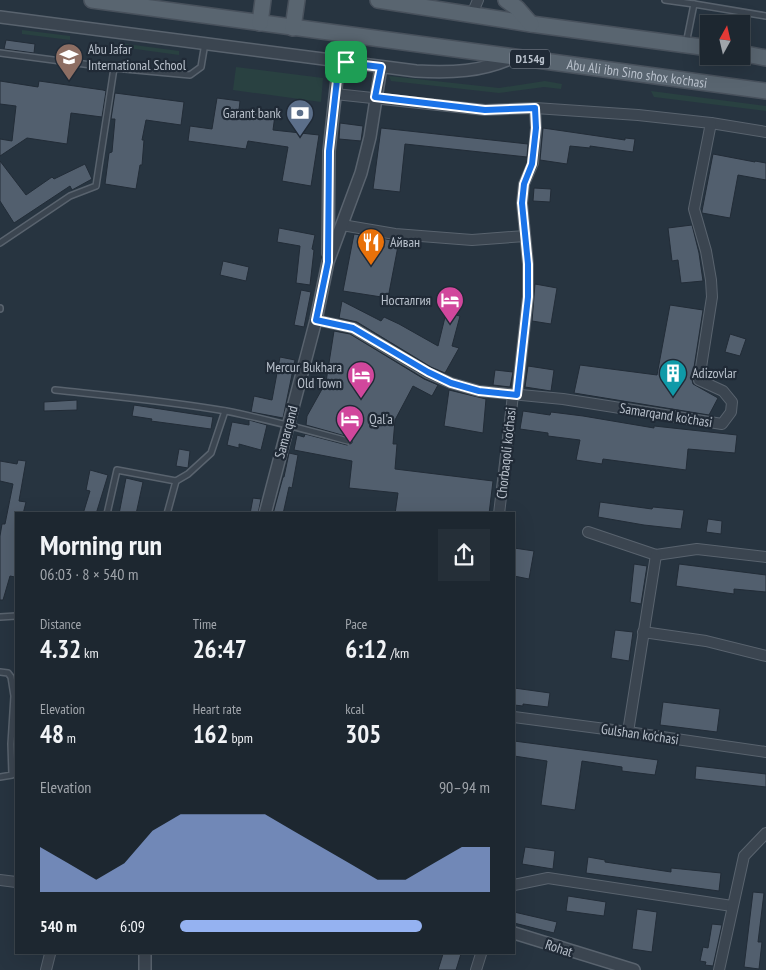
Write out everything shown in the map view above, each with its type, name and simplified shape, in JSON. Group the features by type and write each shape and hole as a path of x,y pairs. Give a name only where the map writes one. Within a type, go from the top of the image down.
{"main road":[{"name":"Abu Ali ibn Sino shox ko'chasi","path":"92,0 766,91"},
{"path":"260,23 263,0"},
{"path":"293,28 297,0"},
{"path":"378,0 475,7 531,24 700,46"},
{"path":"506,0 517,8 531,24"},
{"path":"750,55 766,58"}],"street":[{"path":"0,17 339,62 422,71 457,71 498,65 514,58"},
{"name":"Samarqand","path":"328,262 329,151 339,62"},
{"name":"Samarqand","path":"266,512 316,320 328,262 360,173 370,137 381,67"},
{"path":"334,94 485,110 535,108 638,115 711,123 766,132"},
{"path":"515,395 528,297 528,264 522,203 524,184 532,164 536,128 535,108"},
{"name":"Samarqand ko'chasi","path":"515,395 564,399 722,424 731,412 732,402 723,391 700,380 712,297 706,251 694,208 711,123"},
{"path":"342,225 394,234 472,240 525,236"},
{"name":"Chorbaqoli ko'chasi","path":"316,320 353,328 428,372 451,383 479,391 515,395 499,512"},
{"path":"588,532 656,555 697,550 766,558"},
{"path":"628,732 656,555"},
{"path":"643,632 706,641 766,656"},
{"name":"Gulshan ko'chasi","path":"515,717 766,752"},
{"path":"719,970 744,856 766,833"},
{"path":"515,885 548,878 732,906"},
{"path":"0,880 15,882"},
{"name":"Rohat","path":"515,933 634,970"},
{"path":"46,970 50,954"},
{"path":"145,954 145,970"},
{"path":"476,970 481,954"}],"lane":[{"path":"666,0 766,16"},
{"path":"686,44 694,4"},
{"path":"0,53 114,68 190,75 201,67 205,43"},
{"path":"0,243 70,196 96,186 114,68"},
{"path":"55,390 151,400 225,411 289,425 348,441"},
{"path":"107,512 117,470 176,481 188,474 211,453 225,411"},
{"path":"168,512 176,481"},
{"path":"0,617 15,616"},
{"path":"0,672 8,673 11,677 14,696 14,722 10,744 12,775 0,777"}],"green space":[{"path":"22,30 70,36 70,40 22,34"},
{"path":"119,43 179,51 179,55 121,47"},
{"path":"236,67 323,78 321,102 233,90"},
{"path":"389,76 499,88 545,81 562,84 561,89 544,87 499,93 391,81"},
{"path":"651,91 766,106 766,111 654,97"}],"building":[{"path":"6,40 35,44 34,53 4,49"},
{"path":"0,81 38,87 39,81 106,91 102,117 71,113 67,144 27,138 0,156 0,139 12,141 16,106 0,104"},
{"path":"115,93 184,102 181,125 146,120 142,140 144,140 142,165 140,165 136,189 105,184 109,153 112,152 115,119 111,119"},
{"path":"217,98 240,101 239,110 275,115 273,130 319,135 311,186 282,181 288,147 248,141 246,149 188,141 190,126 212,129"},
{"path":"340,123 363,126 361,141 339,139"},
{"path":"381,128 528,144 527,157 405,144 400,192 373,189"},
{"path":"543,128 625,140 625,138 635,139 633,152 590,146 590,148 570,146 567,164 540,160"},
{"path":"713,154 766,163 766,180 738,175 730,218 702,213"},
{"path":"0,161 26,195 52,177 54,179 85,164 92,179 72,190 70,186 14,223 0,201"},
{"path":"534,188 551,189 550,202 533,201"},
{"path":"692,225 703,281 681,283 678,260 672,261 668,228"},
{"path":"279,228 315,235 312,249 314,250 310,285 296,283 300,246 277,242"},
{"name":"Айван","path":"354,234 399,241 388,298 343,291"},
{"path":"223,261 249,267 246,281 220,275"},
{"path":"535,284 557,288 551,324 532,321"},
{"path":"301,290 311,292 304,327 294,325"},
{"path":"342,301 381,321 384,317 399,324 438,346 446,313 460,316 452,346 459,348 445,373 431,367 357,322 339,318"},
{"path":"670,305 703,310 692,380 693,384 718,398 709,415 574,393 580,365 657,375"},
{"path":"334,331 350,334 424,379 438,385 432,396 413,386 395,420 393,444 397,444 395,469 493,481 489,512 395,512 398,493 349,488 352,461 294,450 297,435 304,437 305,434 347,445 352,443 352,439 349,437 306,425 307,416 326,382"},
{"path":"730,334 746,339 740,356 725,352"},
{"path":"280,357 295,360 283,418 251,412 254,396 272,400"},
{"path":"528,366 554,370 551,391 525,387"},
{"path":"495,370 513,372 510,387 493,385"},
{"path":"449,390 486,399 483,433 444,426"},
{"path":"77,400 77,410 44,411 44,402"},
{"path":"134,405 213,417 211,429 151,421 152,419 132,416"},
{"path":"523,411 550,415 551,412 583,416 654,428 654,426 737,435 735,453 688,449 686,470 603,459 602,464 576,460 580,440 548,436 548,433 520,429"},
{"path":"249,420 267,425 261,450 239,444 239,448 227,445 232,422 249,425"},
{"path":"179,449 190,451 188,468 176,466"},
{"path":"289,453 298,455 292,488 289,487 283,512 274,512 283,477"},
{"path":"18,460 26,461 19,501 26,502 24,512 15,512 15,577 10,576 3,600 0,600 0,536 2,524 5,524 13,484 0,481 0,461 17,464"},
{"path":"90,470 108,475 97,512 84,512 90,491 86,490"},
{"path":"126,478 143,482 136,512 119,512"},
{"path":"253,498 261,499 258,512 250,512"},
{"path":"600,502 652,509 653,507 684,510 681,529 598,517"},
{"path":"708,519 722,521 721,534 706,532"},
{"path":"515,548 534,551 529,579 515,576"},
{"path":"634,564 647,566 641,604 630,602"},
{"path":"679,564 766,575 766,592 734,589 734,594 676,586"},
{"path":"615,630 633,632 629,661 611,658"},
{"path":"515,688 550,693 548,707 523,704 523,706 515,705"},
{"path":"663,702 720,709 717,732 660,725"},
{"path":"515,741 658,760 655,775 622,771 622,767 582,761 575,810 541,805 547,761 515,756"},
{"path":"696,766 766,774 766,787 695,779"},
{"path":"525,847 555,851 553,869 522,864"},
{"path":"588,857 605,860 605,862 671,872 671,868 721,873 719,891 586,873"},
{"path":"753,892 764,893 758,942 762,942 759,969 744,967"},
{"path":"568,896 606,902 604,916 566,911"},
{"path":"637,909 657,912 652,952 632,949"},
{"path":"515,912 557,922 554,933 515,923"},
{"path":"712,924 722,925 713,966 705,965 706,962 700,961 703,947 708,948"},
{"path":"443,954 461,954 456,970 438,970"}],"place":[{"name":"Abu Jafar International School","path":"69,81"},
{"name":"Garant bank","path":"300,137"},
{"name":"Айван","path":"371,266"},
{"name":"Носталгия","path":"450,324"},
{"name":"Adizovlar","path":"673,397"},
{"name":"Mercur Bukhara Old Town","path":"361,399"},
{"name":"Qal'a","path":"350,443"}],"route":[{"path":"339,62 346,62 381,67 375,97 485,110 535,108 536,128 532,164 524,184 522,203 528,264 528,297 517,395 479,391 451,383 428,372 353,328 316,320 328,262 329,151 332,117 339,62"}]}
